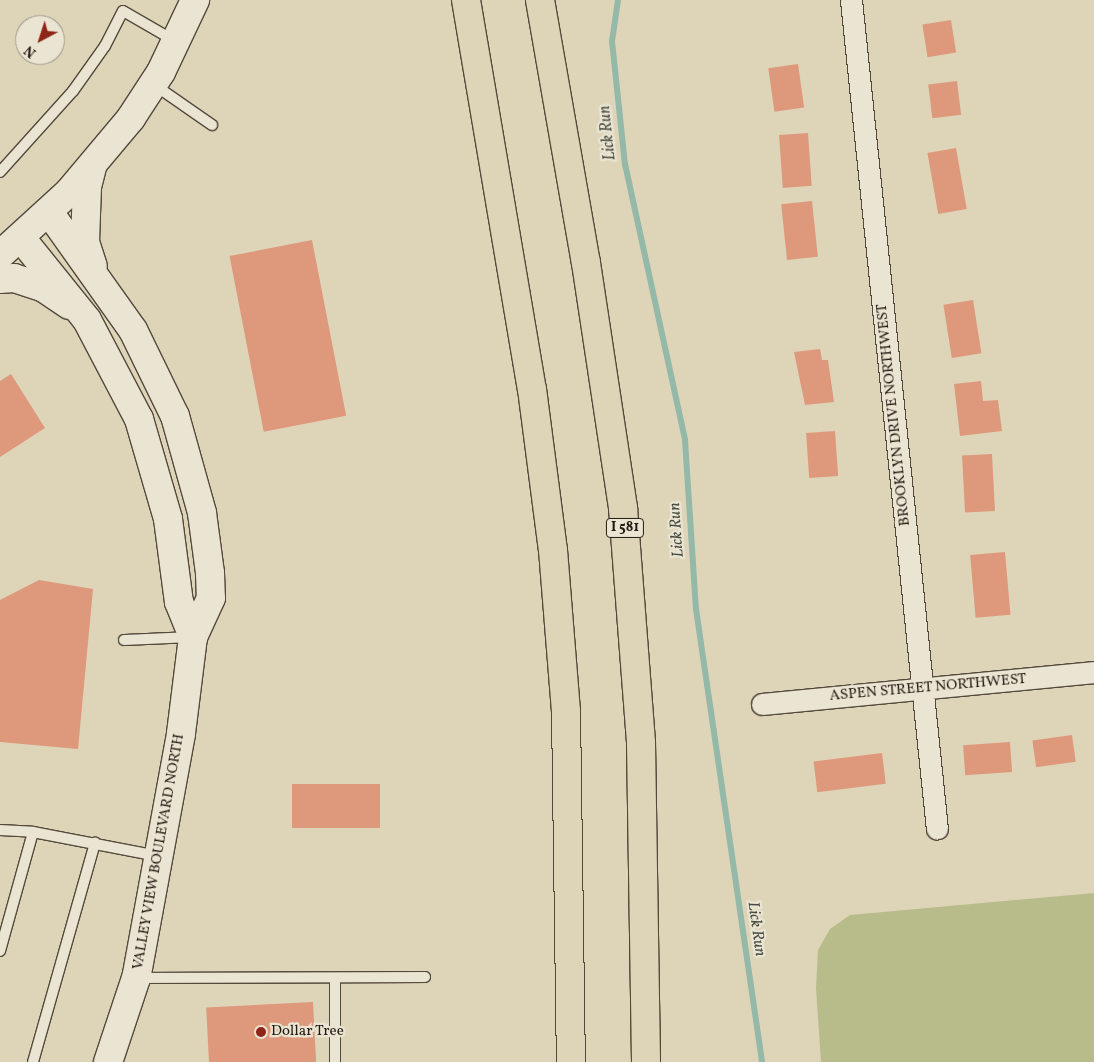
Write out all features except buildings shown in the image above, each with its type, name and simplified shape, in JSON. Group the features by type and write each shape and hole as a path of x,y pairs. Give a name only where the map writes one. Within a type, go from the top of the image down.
{"highway":[{"path":"466,0 530,380 553,550 566,711 571,1062"},
{"name":"I 581","path":"540,0 586,263 624,518 641,743 646,1062"}],"street":[{"path":"0,255 49,212 92,167 153,84 176,42 195,0"},
{"name":"BROOKLYN DRIVE NORTHWEST","path":"852,0 937,830"},
{"path":"92,167 87,187 86,242 96,277"},
{"name":"VALLEY VIEW BOULEVARD NORTH","path":"49,212 96,277 154,368 189,459 202,513 211,598 193,637 181,734 136,978 108,1062"},
{"name":"VALLEY VIEW BOULEVARD NORTH","path":"21,238 81,313 122,381 154,460 168,519 179,602 193,637"},
{"path":"0,279 14,278 44,288 81,313"},
{"name":"ASPEN STREET NORTHWEST","path":"762,704 1094,672"}],"lane":[{"path":"0,172 73,91 105,46 123,11 176,42"},
{"path":"153,84 212,125"},
{"path":"124,640 193,637"},
{"path":"0,830 33,832 159,856"},
{"path":"0,951 33,832"},
{"path":"33,1062 96,843"},
{"path":"136,978 425,977"},
{"path":"335,978 335,1062"}],"green space":[{"path":"1094,893 1094,1062 821,1062 816,988 818,950 830,929 850,915"}],"waterway":[{"name":"Lick Run","path":"618,0 612,41 625,164 685,440 696,609 762,1062"}],"place":[{"name":"Dollar Tree","path":"261,1032"}]}
